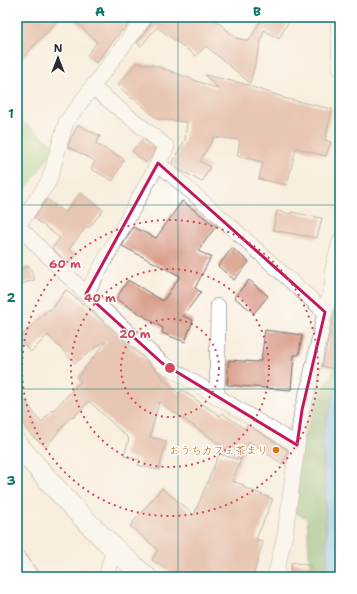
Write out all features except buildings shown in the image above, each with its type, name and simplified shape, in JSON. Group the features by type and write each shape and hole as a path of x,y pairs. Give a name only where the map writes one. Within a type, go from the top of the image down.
{"highway":[{"path":"17,562 27,577"}],"street":[{"path":"145,17 66,122 49,181 17,226 86,294 162,363 297,446"},
{"path":"338,17 340,69"},
{"path":"86,294 167,147 92,87"},
{"path":"158,163 217,214 325,312"},
{"path":"275,577 285,535 302,410 332,287 332,272 340,241"},
{"path":"216,397 218,306"},
{"path":"17,444 49,482 114,548 146,577"},
{"path":"106,577 114,548"}],"highlighted area":[{"path":"158,163 325,312 302,410 297,445 162,363 86,294"}],"green space":[{"path":"17,118 55,146 17,202"},
{"path":"340,354 340,374 325,504 327,577 310,577 307,518 293,512 302,440 320,394 335,369"}],"water":[{"path":"340,373 340,577 327,577 323,433"}],"place":[{"name":"おうちカフェ茶まり","path":"276,450"}]}
